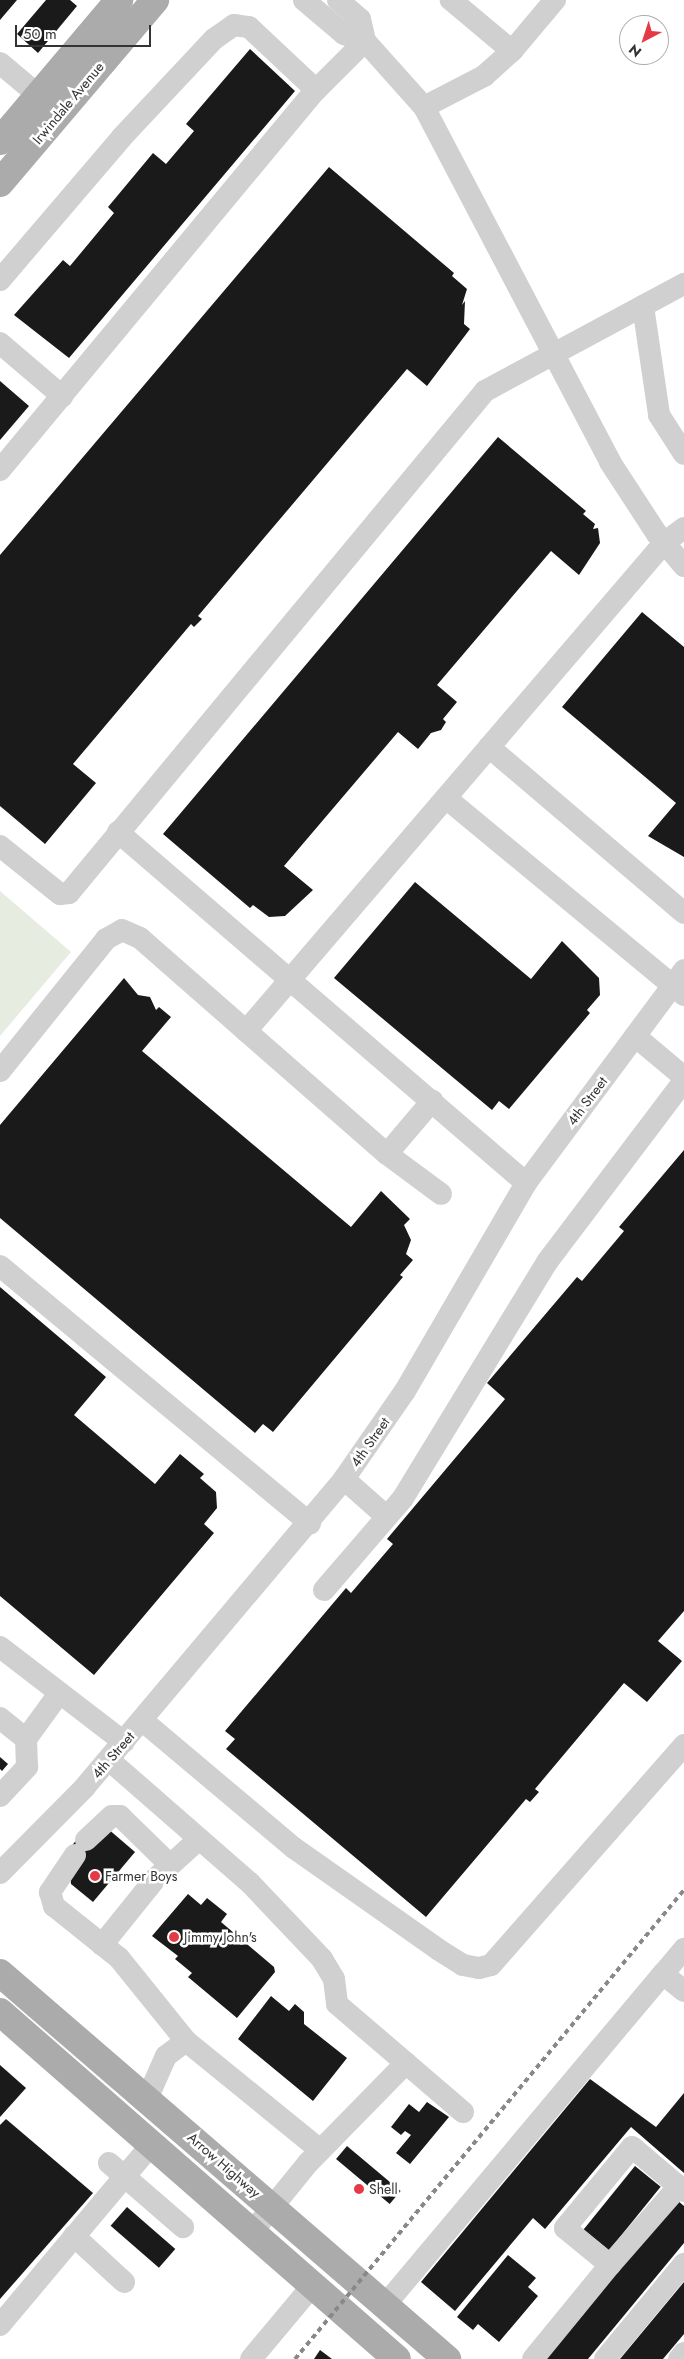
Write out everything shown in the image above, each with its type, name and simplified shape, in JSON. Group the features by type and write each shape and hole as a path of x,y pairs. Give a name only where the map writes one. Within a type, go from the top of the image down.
{"main road":[{"name":"Irwindale Avenue","path":"0,141 40,96 119,0"},
{"name":"Irwindale Avenue","path":"0,183 154,0"},
{"name":"Arrow Highway","path":"0,1973 447,2359"},
{"path":"0,2012 397,2359"}],"street":[{"path":"304,0 344,34 365,40"},
{"path":"338,0 360,19 365,40 424,107 554,351 610,462 664,543 684,566"},
{"path":"451,0 512,51"},
{"path":"424,107 484,76 512,51 555,0"},
{"path":"0,280 122,137 214,39 234,25 249,27 316,90"},
{"path":"0,470 316,90 365,40"},
{"path":"0,63 60,114"},
{"path":"0,846 65,894 485,391 554,351 684,284"},
{"path":"642,306 659,415 684,454"},
{"path":"0,343 62,396"},
{"path":"246,1031 664,543 684,528"},
{"path":"489,747 684,912"},
{"path":"446,798 680,983"},
{"path":"118,832 526,1182"},
{"path":"0,1071 106,939 122,930 140,938 387,1154 440,1194"},
{"name":"4th Street","path":"0,1873 109,1760 310,1523 344,1479 405,1391 526,1182 635,1036 680,983"},
{"path":"635,1036 684,1077"},
{"path":"324,1590 387,1517 442,1440 478,1372 547,1262 684,1081"},
{"path":"387,1154 432,1101"},
{"path":"0,1266 310,1523"},
{"path":"344,1479 387,1517"},
{"path":"0,1647 58,1695 124,1742"},
{"path":"0,1796 27,1767 26,1739 58,1695"},
{"path":"0,1718 26,1739"},
{"path":"143,1720 294,1848 439,1950 463,1965 479,1968 491,1965 684,1745"},
{"path":"109,1760 250,1883 322,1959 334,1979 337,2004 463,2112"},
{"path":"170,1866 120,1816 112,1816 81,1848 50,1892 63,1915 120,1958 186,2041 320,2150"},
{"path":"102,1945 170,1866 199,1839"},
{"path":"386,2305 684,1949"},
{"path":"663,1974 684,1991"},
{"path":"147,2099 166,2056 186,2041"},
{"path":"252,2232 271,2206 320,2150 406,2063"},
{"path":"0,2325 74,2236 116,2170 151,2145"},
{"path":"533,2359 610,2265 681,2188 632,2147 565,2228 610,2265"},
{"path":"116,2170 183,2228"},
{"path":"74,2236 124,2282"},
{"path":"605,2359 684,2264"},
{"path":"251,2359 312,2286"},
{"path":"679,2359 684,2353"}],"shaded area":[{"path":"0,891 71,952 0,1036"}],"building":[{"path":"0,0 17,0 0,20"},
{"path":"46,0 70,0 77,6 38,53 17,34"},
{"path":"250,49 295,91 69,358 14,315 63,260 70,266 114,213 108,207 153,153 166,164 194,131 186,124"},
{"path":"329,167 454,273 452,276 467,289 462,305 465,301 464,324 470,329 427,386 407,369 198,616 202,619 194,627 191,624 73,764 96,783 45,844 0,806 0,555"},
{"path":"0,381 29,406 0,440"},
{"path":"498,437 586,511 583,514 595,524 593,529 598,528 600,543 579,575 551,551 437,685 457,702 443,719 446,722 441,730 431,733 418,749 398,732 284,866 313,890 285,916 269,917 253,905 250,908 163,834"},
{"path":"642,612 684,647 684,857 648,836 676,803 562,707"},
{"path":"415,882 531,979 562,941 599,978 600,995 587,1010 590,1013 509,1109 499,1101 492,1110 334,978"},
{"path":"124,978 138,995 150,997 156,1010 159,1007 171,1017 142,1051 351,1227 381,1191 410,1219 404,1225 411,1240 406,1254 413,1260 400,1275 403,1277 273,1432 263,1424 255,1433 0,1218 0,1125"},
{"path":"684,1150 684,1611 658,1641 682,1661 647,1702 624,1683 535,1789 539,1792 530,1802 526,1799 426,1917 226,1749 235,1739 225,1731 346,1588 351,1593 393,1544 387,1539 505,1399 487,1383 577,1277 582,1281 624,1231 619,1227"},
{"path":"0,1287 106,1377 74,1415 155,1484 180,1454 204,1474 200,1478 216,1492 217,1508 204,1524 214,1533 94,1675 0,1596"},
{"path":"0,1757 8,1764 2,1771 0,1769"},
{"path":"107,1828 135,1852 93,1902 71,1884 68,1850 80,1836"},
{"path":"188,1894 201,1905 207,1898 227,1914 221,1922 274,1967 275,1972 237,2018 188,1977 192,1973 175,1959 178,1956 152,1936"},
{"path":"271,1996 289,2011 295,2004 304,2012 304,2024 347,2058 313,2101 238,2039"},
{"path":"0,2065 26,2088 0,2117"},
{"path":"590,2079 656,2127 684,2093 684,2173 631,2127 545,2229 533,2218 455,2311 421,2282"},
{"path":"427,2102 449,2117 410,2164 396,2153 411,2135 405,2131 401,2135 391,2127 409,2104 419,2112"},
{"path":"6,2119 93,2193 0,2299 0,2125"},
{"path":"347,2146 401,2191 390,2204 336,2159"},
{"path":"635,2166 661,2187 609,2250 583,2230"},
{"path":"677,2200 684,2206 684,2243 588,2359 544,2359"},
{"path":"127,2207 175,2249 159,2268 111,2226"},
{"path":"508,2255 536,2278 528,2287 538,2296 499,2342 478,2324 473,2330 457,2317"},
{"path":"684,2282 684,2334 663,2359 620,2359"},
{"path":"320,2350 332,2359 314,2359"}],"railway":[{"path":"295,2359 684,1890"}],"place":[{"name":"Farmer Boys","path":"95,1876"},
{"name":"Jimmy John's","path":"174,1937"},
{"name":"Shell","path":"359,2189"}]}
